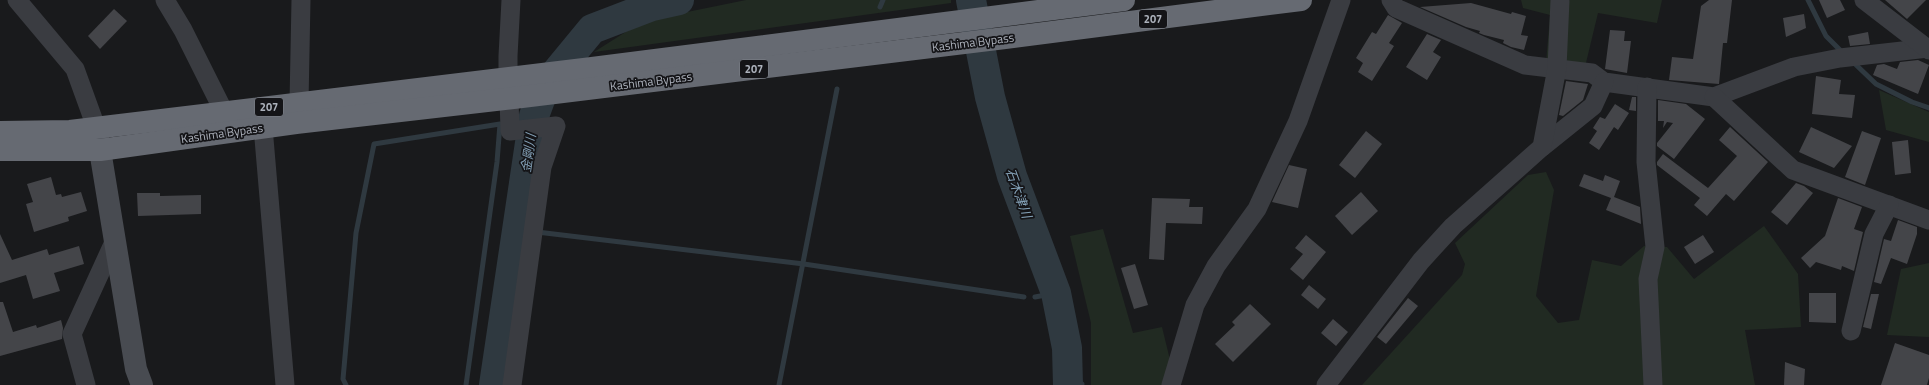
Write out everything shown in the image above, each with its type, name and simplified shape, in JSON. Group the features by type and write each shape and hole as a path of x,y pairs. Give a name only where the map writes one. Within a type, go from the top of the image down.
{"highway":[{"name":"Kashima Bypass","path":"0,150 100,150 513,91 538,75 1124,0"},
{"name":"Kashima Bypass","path":"0,132 70,131 299,103 513,91 564,92 944,46 1301,0"}],"street":[{"path":"17,0 75,69 96,127 136,369 142,385"},
{"path":"164,0 183,30 224,112"},
{"path":"299,103 301,0"},
{"path":"511,0 513,91 510,131 556,126 542,167 512,385"},
{"path":"1170,385 1195,305 1216,266 1257,209 1298,121 1341,0"},
{"path":"1391,0 1396,8 1525,64 1592,72 1604,82 1714,97 1794,67 1848,57 1929,49"},
{"path":"1542,147 1556,68 1560,0"},
{"path":"1864,0 1929,49"},
{"path":"1326,385 1420,261 1453,226 1542,147 1593,106 1604,82"},
{"path":"1647,87 1646,162 1655,247 1648,279 1653,385"},
{"path":"1714,97 1793,170 1929,220"},
{"path":"263,127 285,385"},
{"path":"1851,331 1874,234 1889,205"},
{"path":"86,385 72,334 115,240"}],"shaded area":[{"path":"746,0 951,0 951,3 594,52 643,21"},
{"path":"1521,0 1563,0 1568,2 1570,0 1662,0 1657,23 1598,13 1585,67 1546,63 1550,15 1523,8"},
{"path":"1879,90 1929,112 1929,142 1886,130"},
{"path":"1546,172 1554,190 1536,296 1558,323 1579,320 1592,260 1621,266 1644,246 1667,247 1694,279 1764,226 1798,274 1801,327 1745,330 1755,385 1362,385 1462,275 1465,264 1455,243 1528,175"},
{"path":"1103,229 1133,333 1162,327 1171,364 1167,385 1091,385 1091,323 1070,236"},
{"path":"1929,263 1929,337 1887,335 1901,269"}],"building":[{"path":"1709,0 1732,0 1727,43 1723,43 1719,84 1669,80 1672,57 1693,59 1701,6"},
{"path":"1819,0 1840,0 1845,10 1827,18"},
{"path":"1885,0 1926,0 1907,19"},
{"path":"1471,3 1511,14 1512,12 1526,16 1521,35 1528,36 1524,50 1511,47 1503,43 1504,40 1484,35 1479,33 1480,31 1466,27 1420,7"},
{"path":"114,9 127,21 100,49 88,36"},
{"path":"1804,14 1806,28 1786,37 1783,18"},
{"path":"1388,15 1402,23 1389,43 1394,46 1372,81 1358,72 1363,63 1356,58 1372,32 1376,34"},
{"path":"1610,30 1625,31 1624,41 1631,41 1627,73 1605,69"},
{"path":"1868,32 1870,44 1850,46 1848,36"},
{"path":"1427,34 1441,40 1433,52 1441,57 1427,80 1406,67"},
{"path":"1918,60 1929,65 1918,94 1873,75 1877,65 1884,64 1897,69 1900,62"},
{"path":"1816,76 1841,80 1839,94 1855,95 1852,118 1812,114"},
{"path":"1566,81 1588,84 1583,100 1563,116 1559,115"},
{"path":"1632,97 1636,97 1636,111 1629,110"},
{"path":"1658,100 1686,104 1705,119 1674,159 1657,146 1657,143 1673,123 1667,122 1663,128 1664,121 1658,121"},
{"path":"1615,104 1629,113 1618,130 1614,127 1599,150 1589,143 1597,131 1593,128 1600,117 1605,119"},
{"path":"1730,127 1768,162 1734,201 1726,194 1707,216 1694,205 1700,198 1657,165 1657,162 1663,154 1708,188 1737,156 1719,140"},
{"path":"1811,127 1852,146 1834,168 1799,152"},
{"path":"1366,131 1382,144 1355,178 1339,165"},
{"path":"1862,131 1881,138 1865,185 1845,177"},
{"path":"1908,140 1911,173 1895,175 1892,142"},
{"path":"1289,165 1307,169 1298,208 1272,202"},
{"path":"1584,174 1603,181 1605,175 1620,181 1614,197 1640,207 1641,224 1606,210 1611,198 1579,186"},
{"path":"51,177 56,195 61,194 62,197 81,192 87,211 68,217 69,221 34,232 26,204 33,202 27,184"},
{"path":"1796,183 1804,186 1813,193 1787,225 1771,212"},
{"path":"1361,192 1378,211 1352,235 1335,216"},
{"path":"137,193 160,193 160,196 201,195 201,214 138,216"},
{"path":"1152,198 1190,199 1189,207 1203,207 1202,224 1166,223 1164,260 1149,259"},
{"path":"1838,198 1862,207 1854,229 1863,232 1854,271 1842,266 1841,270 1816,262 1810,268 1801,258 1825,236"},
{"path":"1898,220 1917,227 1917,234 1907,264 1891,258 1881,284 1874,282 1884,239 1891,241"},
{"path":"0,234 12,260 47,249 49,255 79,246 84,264 54,273 60,291 33,299 26,275 0,283"},
{"path":"1306,235 1326,252 1303,280 1290,269 1303,254 1295,248"},
{"path":"1703,235 1714,252 1695,264 1684,247"},
{"path":"1135,264 1148,305 1134,309 1121,268"},
{"path":"1309,285 1326,299 1318,309 1301,295"},
{"path":"1809,293 1836,293 1836,323 1809,322"},
{"path":"1871,294 1879,294 1871,329 1863,327"},
{"path":"1408,298 1418,306 1386,344 1377,337"},
{"path":"0,302 3,302 13,332 36,325 37,328 61,320 63,328 62,339 0,356"},
{"path":"1250,304 1271,324 1233,362 1215,344 1235,325 1232,322"},
{"path":"1333,319 1348,332 1336,346 1321,333"},
{"path":"1895,343 1929,355 1929,378 1927,385 1881,385"},
{"path":"1785,362 1805,369 1804,385 1784,385"}],"waterway":[{"name":"金剛川","path":"494,385 534,116 545,86 592,29 652,6 679,0"},
{"path":"880,7 883,0"},
{"name":"石木津川","path":"971,0 990,97 1012,176 1056,293 1067,348 1068,385"},
{"path":"1808,0 1826,36 1843,53"},
{"path":"1852,61 1876,84 1912,102 1929,108"},
{"path":"779,385 837,89"},
{"path":"518,120 534,116"},
{"path":"346,385 343,379 356,233 374,144 500,124 497,162 466,385"},
{"path":"518,226 528,230"},
{"path":"537,232 804,264 1024,297"},
{"path":"1035,297 1056,293"},
{"path":"1068,384 1082,384"}]}
